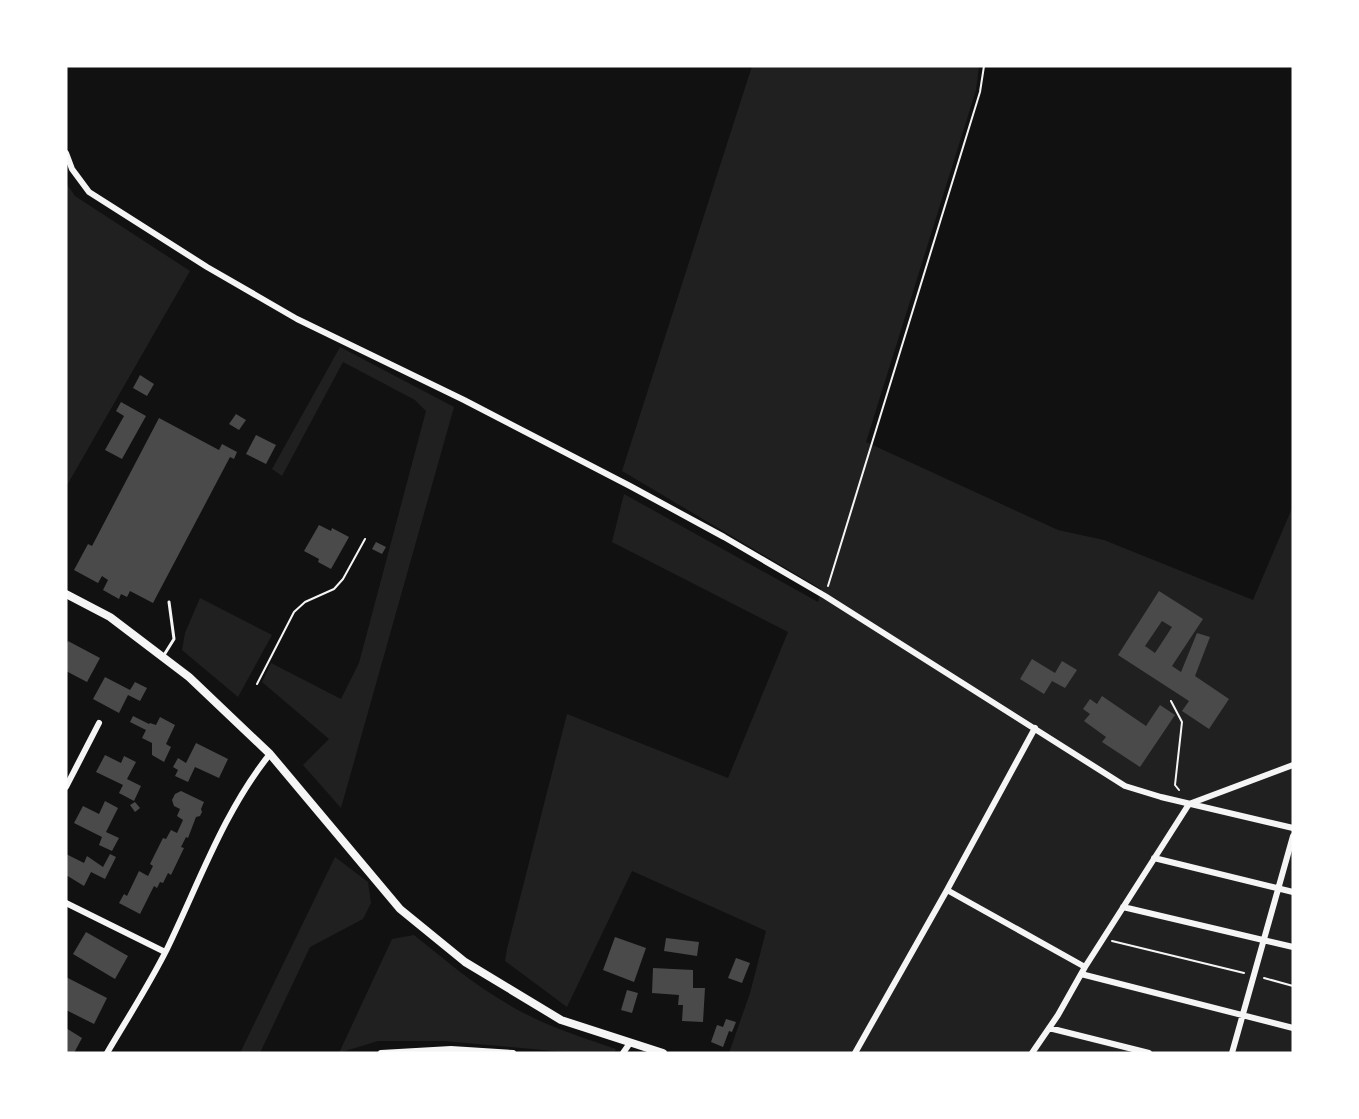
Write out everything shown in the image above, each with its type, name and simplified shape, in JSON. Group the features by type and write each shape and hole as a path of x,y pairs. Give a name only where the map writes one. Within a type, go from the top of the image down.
{"street":[{"path":"66,153 72,169 90,192 207,267 297,319 464,400 724,537 825,597 1125,786 1189,804 1293,828"},
{"path":"66,594 110,617 189,677 270,754 400,909 455,955 561,1020 663,1053"},
{"path":"66,787 99,723"},
{"path":"855,1053 1035,728"},
{"path":"107,1053 165,952 215,846 250,779 270,754"},
{"path":"1032,1053 1189,804 1293,765"},
{"path":"1232,1053 1293,836"},
{"path":"1154,858 1293,892"},
{"path":"947,890 1085,967"},
{"path":"66,903 165,952"},
{"path":"1123,907 1293,947"},
{"path":"1081,974 1293,1028"},
{"path":"1049,1028 1149,1053"},
{"path":"623,1053 630,1043"},
{"path":"381,1053 451,1048 513,1053"}],"lane":[{"path":"163,657 174,639 169,602"}],"path":[{"path":"825,597 980,92 984,66"},
{"path":"257,684 294,612 305,602 334,589 343,579 365,539"},
{"path":"1171,700 1182,722 1175,784 1189,804"},
{"path":"1104,939 1293,986"}],"shaded area":[{"path":"752,66 979,66 976,90 866,442 1058,530 1104,540 1253,600 1293,506 1293,1053 729,1053 750,993 766,931 632,871 567,1007 505,961 567,714 728,778 788,632 612,542 624,494 818,602 821,589 622,471"},
{"path":"66,183 75,196 190,271 66,487"},
{"path":"340,347 454,407 341,808 303,765 329,739 262,682 271,663 341,699 359,663 426,411 415,400 343,362 282,476 272,469"},
{"path":"200,598 272,635 238,697 182,650 185,633"},
{"path":"335,857 368,882 371,903 363,919 310,947 260,1053 240,1053"},
{"path":"414,935 494,996 546,1023 616,1049 614,1053 576,1053 444,1041 378,1041 339,1053 392,939"}],"building":[{"path":"140,375 154,384 147,396 133,388"},
{"path":"121,402 146,416 122,459 105,450 124,416 116,411"},
{"path":"236,414 246,420 239,430 229,424"},
{"path":"159,418 219,450 222,444 237,452 234,459 230,457 153,603 130,591 127,597 121,594 119,599 103,590 108,580 102,576 98,583 74,570 88,544 92,546"},
{"path":"256,435 276,445 266,464 246,454"},
{"path":"319,525 331,531 332,528 349,537 331,569 304,551"},
{"path":"376,542 386,547 382,554 372,549"},
{"path":"1159,591 1203,619 1172,666 1181,672 1197,633 1210,637 1195,676 1229,699 1209,729 1182,711 1189,701 1118,655","holes":["1162,621 1172,627 1155,653 1145,646"]},
{"path":"68,641 100,658 87,682 66,671"},
{"path":"1032,659 1055,673 1062,661 1077,670 1065,688 1052,681 1044,694 1020,679"},
{"path":"105,677 130,690 135,682 147,688 140,701 128,695 119,713 93,699"},
{"path":"1102,696 1146,726 1160,705 1175,715 1140,767 1102,742 1106,737 1084,721 1090,714 1083,709 1090,699 1097,704"},
{"path":"133,716 156,725 160,717 175,725 166,744 171,747 164,762 152,755 152,743 142,738 146,730 130,722"},
{"path":"196,743 228,759 219,778 195,767 188,782 175,776 178,770 173,767 178,758 186,763"},
{"path":"105,755 121,763 124,756 136,762 127,779 141,786 134,801 119,793 123,785 96,772"},
{"path":"181,791 204,802 202,812 196,817 188,838 186,837 181,847 184,848 171,875 168,873 163,883 160,882 157,888 154,886 140,914 119,903 124,894 127,896 139,871 148,876 153,866 150,864 163,838 166,839 171,830 177,833 183,820 177,816 180,809 174,806 172,800 175,794"},
{"path":"105,801 118,808 106,832 119,838 112,851 99,845 102,837 74,823 83,806 99,814"},
{"path":"135,802 140,808 135,812 130,805"},
{"path":"66,854 84,863 87,856 103,867 110,854 116,857 105,879 91,872 84,886 66,875"},
{"path":"86,932 128,956 115,979 73,954"},
{"path":"615,937 646,948 634,982 603,970"},
{"path":"666,938 699,942 697,956 664,951"},
{"path":"736,958 750,963 742,983 728,978"},
{"path":"653,968 693,970 693,988 705,988 703,1022 682,1021 683,1005 678,1005 679,995 652,993"},
{"path":"66,977 107,998 94,1024 66,1010"},
{"path":"627,990 638,993 632,1013 621,1010"},
{"path":"726,1019 736,1022 732,1032 729,1031 723,1047 711,1042 717,1025 723,1027"},
{"path":"66,1028 82,1038 74,1053 66,1053"}]}
